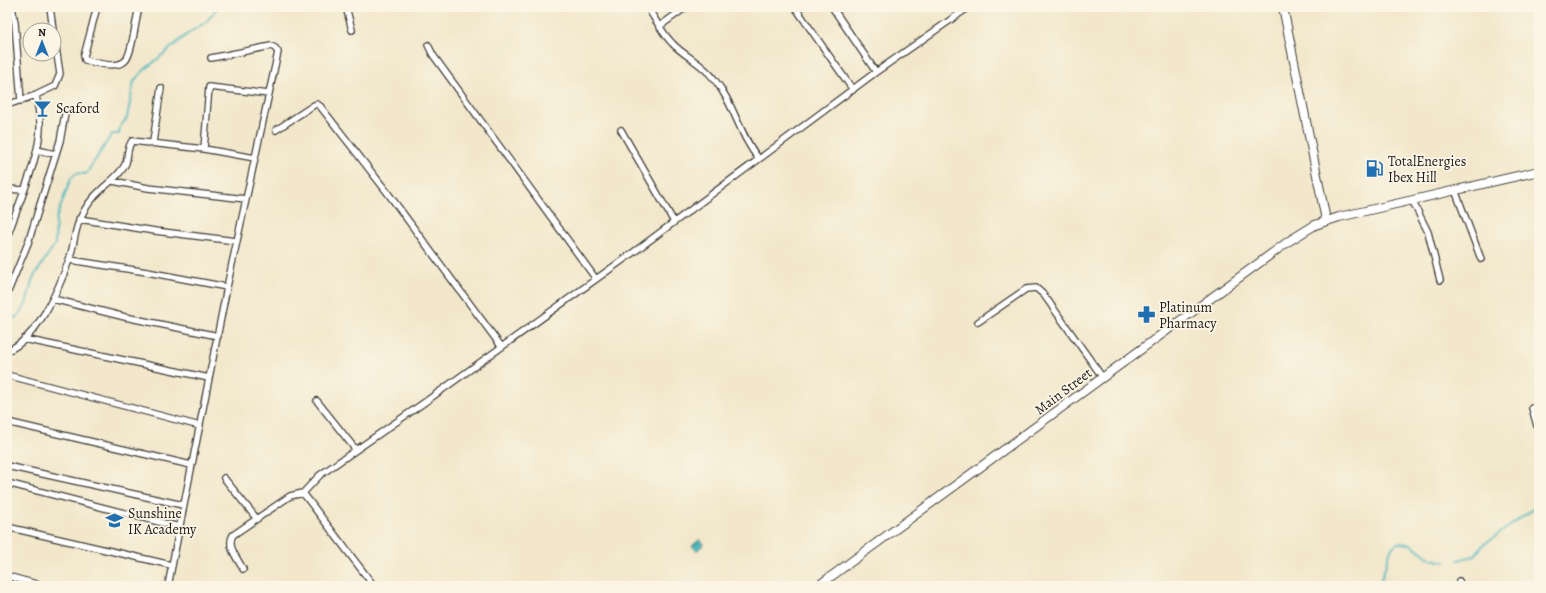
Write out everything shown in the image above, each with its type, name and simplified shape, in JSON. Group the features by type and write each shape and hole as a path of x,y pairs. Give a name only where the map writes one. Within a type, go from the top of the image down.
{"main road":[{"path":"1283,7 1326,220"},
{"name":"Main Street","path":"823,585 1289,242 1326,220 1539,171"}],"street":[{"path":"12,7 16,24 21,101"},
{"path":"50,7 53,22"},
{"path":"97,7 84,56 85,60 113,65 124,62 129,55 139,7"},
{"path":"346,7 352,30"},
{"path":"647,7 671,43 693,58 714,78 723,92 742,135 759,159"},
{"path":"660,26 686,7"},
{"path":"794,7 853,90"},
{"path":"832,7 876,72"},
{"path":"243,569 230,546 230,540 233,535 290,496 303,493 320,475 596,279 876,72 969,7"},
{"path":"428,45 433,55 596,279"},
{"path":"168,586 236,241 278,52 275,48 270,46 211,58"},
{"path":"7,105 21,101 55,86 60,74 58,62"},
{"path":"152,142 161,88"},
{"path":"204,149 208,88 269,94"},
{"path":"7,237 9,225 24,190 37,150 40,123 36,95"},
{"path":"276,130 314,105 317,104 320,106 387,192 501,346"},
{"path":"7,294 28,243 60,140 65,114"},
{"path":"621,130 674,222"},
{"path":"7,351 14,348 24,339 41,318 53,299 70,260 79,220 90,202 113,181 125,164 132,140 204,149 255,158"},
{"path":"37,150 55,154"},
{"path":"113,181 148,188 246,199"},
{"path":"7,189 24,190"},
{"path":"1455,190 1481,260"},
{"path":"1412,200 1428,232 1440,280"},
{"path":"79,220 236,241"},
{"path":"70,260 147,272 227,287"},
{"path":"978,322 1026,289 1036,288 1044,295 1103,378"},
{"path":"53,299 125,317 218,336"},
{"path":"24,339 210,378"},
{"path":"7,375 200,426"},
{"path":"317,401 356,450"},
{"path":"1532,408 1539,433"},
{"path":"7,422 191,465"},
{"path":"7,466 183,505"},
{"path":"224,478 257,520"},
{"path":"7,483 179,527"},
{"path":"303,493 374,586"},
{"path":"7,528 171,565"},
{"path":"7,576 44,586"}],"water":[{"path":"700,539 704,544 697,551 692,546"}],"waterway":[{"path":"7,319 17,317 26,304 33,278 55,244 56,219 71,178 77,173 86,174 112,134 119,134 120,127 127,118 134,81 142,72 190,32 206,22 218,7"},
{"path":"1458,560 1474,556 1483,545 1539,505"},
{"path":"1379,586 1391,549 1398,543 1411,544 1431,559 1446,562"}],"place":[{"name":"Scaford","path":"43,108"},
{"name":"TotalEnergies Ibex Hill","path":"1375,169"},
{"name":"Platinum Pharmacy","path":"1146,315"},
{"name":"Sunshine IK Academy","path":"115,521"}]}
